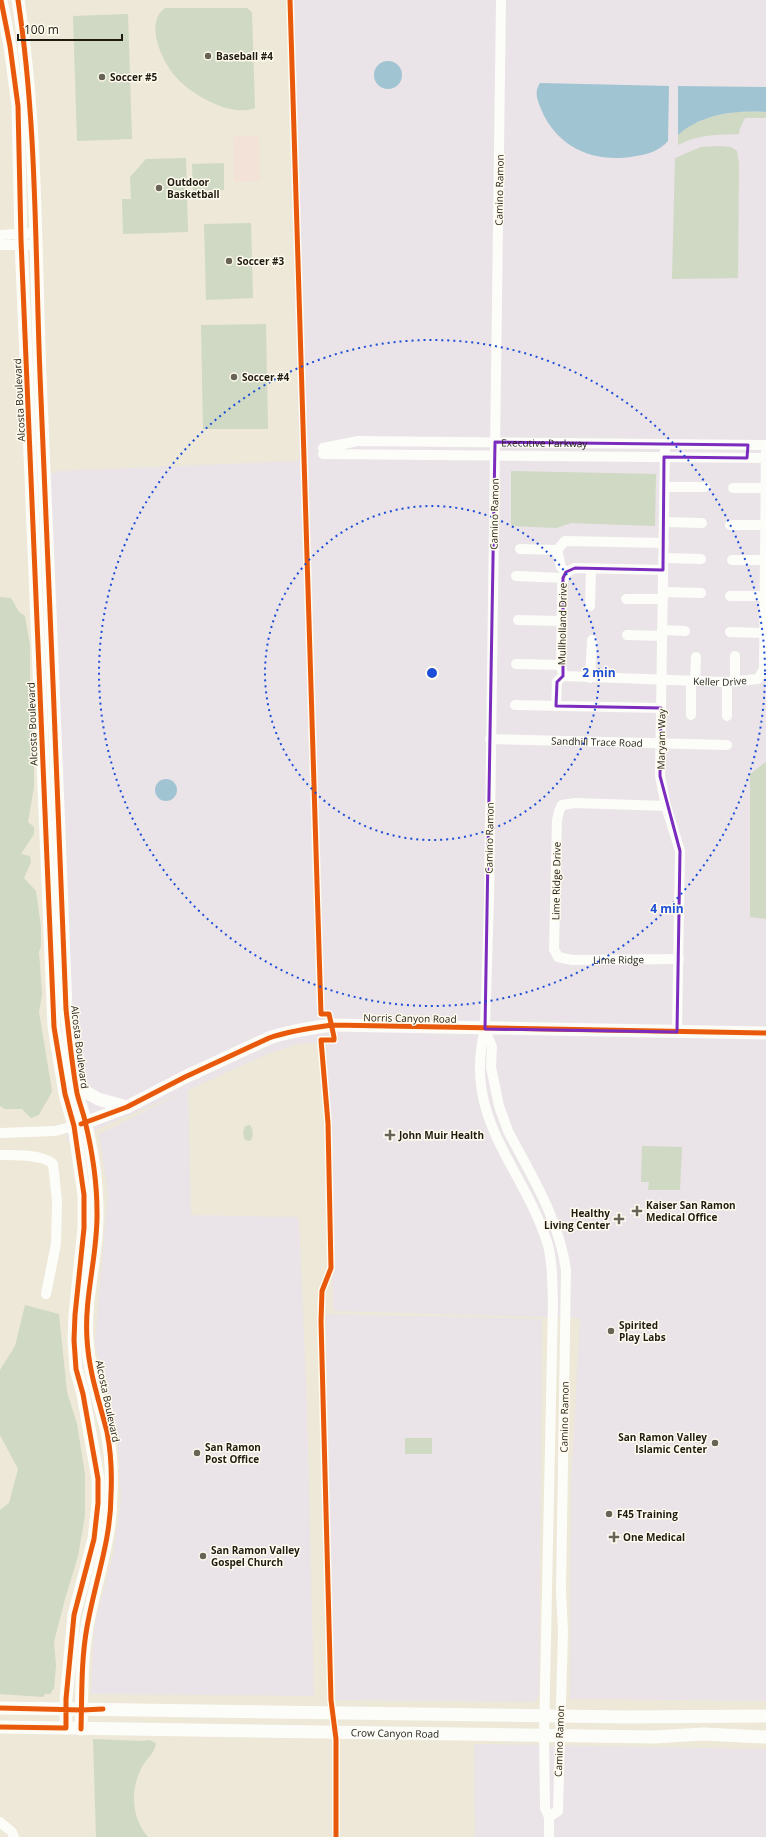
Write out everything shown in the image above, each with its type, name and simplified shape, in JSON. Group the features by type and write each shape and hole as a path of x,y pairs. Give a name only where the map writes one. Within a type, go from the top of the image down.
{"main road":[{"name":"Alcosta Boulevard","path":"1,0 10,46 18,106 21,240 54,1027 65,1094 80,1125 94,1175 97,1212 94,1252 86,1310 87,1339 92,1377 107,1433 111,1463 111,1514 106,1549 86,1628 82,1667 82,1710 80,1729"},
{"name":"Alcosta Boulevard","path":"18,0 26,50 36,239 66,1009 80,1125 84,1195 84,1228 75,1315 74,1340 76,1369 84,1394 95,1452 98,1479 98,1503 94,1539 74,1615 66,1709 66,1728"},
{"name":"Norris Canyon Road","path":"80,1125 127,1107 199,1070 280,1034 332,1026 766,1033"},
{"path":"76,1086 98,1099 127,1107"},
{"name":"Crow Canyon Road","path":"0,1708 82,1710 103,1708 627,1717 766,1716"},
{"name":"Crow Canyon Road","path":"0,1727 654,1737 703,1734 766,1737"}],"street":[{"name":"Camino Ramon","path":"501,0 485,1029 480,1048 480,1078 485,1108 498,1142 538,1219 547,1243 552,1269 553,1302 544,1735 545,1808 550,1817 549,1837"},
{"path":"0,235 21,240"},
{"path":"0,245 21,240 36,239"},
{"name":"Executive Parkway","path":"766,445 358,441 323,451 495,455 766,458"},
{"name":"Maryam Way","path":"665,444 660,776 666,806 680,851 677,1032"},
{"path":"747,458 748,445"},
{"name":"Keller Drive","path":"662,679 731,682 754,680 758,679 764,669 764,488 766,445"},
{"path":"665,487 705,487"},
{"path":"733,488 764,488"},
{"path":"665,522 702,523"},
{"path":"730,525 764,525"},
{"path":"557,550 565,541 572,540 664,543"},
{"path":"520,548 557,550"},
{"path":"516,576 565,575 561,567 557,550"},
{"path":"664,558 701,559"},
{"path":"732,560 764,560"},
{"name":"Mullholland Drive","path":"662,679 563,676 561,666 561,621 565,575 575,568 663,570"},
{"path":"590,606 591,569"},
{"path":"626,599 701,593"},
{"path":"730,596 764,596"},
{"path":"518,620 561,621"},
{"path":"627,635 685,631"},
{"path":"730,632 763,633"},
{"path":"590,678 592,640"},
{"path":"727,716 735,656"},
{"path":"691,715 696,657"},
{"path":"516,664 561,666"},
{"path":"556,706 557,682 563,676"},
{"path":"515,705 661,708"},
{"name":"Sandhill Trace Road","path":"490,739 727,745"},
{"name":"Lime Ridge Drive","path":"558,957 554,949 555,863 558,811 562,806 575,803 666,806"},
{"name":"Lime Ridge","path":"558,957 572,960 679,959"},
{"name":"Camino Ramon","path":"485,1029 492,1047 491,1067 503,1117 508,1131 554,1220 564,1253 566,1270 561,1591 563,1632 558,1811 550,1817"},
{"path":"0,1133 55,1131 80,1125"},
{"path":"0,1155 42,1158 49,1160 53,1164 57,1200 56,1244 46,1294"},
{"path":"0,1822 12,1832 14,1837"}],"highlighted area":[{"path":"495,442 748,445 747,458 664,457 663,570 575,568 566,572 563,578 563,676 557,682 556,706 661,708 660,776 680,851 677,1032 485,1029"}],"shaded area":[{"path":"287,0 766,0 766,1701 570,1699 571,1485 580,1318 333,1311 326,1042 298,1044 267,1054 188,1090 191,1215 299,1217 307,1405 314,1696 91,1694 94,1628 113,1554 121,1501 118,1446 95,1343 108,1193 99,1134 179,1094 67,1142 38,474 57,473 57,471 299,461"},
{"path":"233,136 259,136 260,181 234,182"},
{"path":"326,1314 542,1319 539,1695 535,1702 336,1700 330,1552"},
{"path":"474,1744 766,1749 766,1837 475,1837"}],"green space":[{"name":"Baseball #4","path":"165,8 247,8 252,12 255,108 235,110 224,107 201,97 182,84 165,62 157,42 156,23 159,15"},
{"name":"Soccer #5","path":"128,14 132,139 77,141 73,16"},
{"path":"747,111 766,112 766,118 745,118 739,134 700,137 685,141 678,145 678,135 693,124 710,117"},
{"path":"701,147 731,147 737,151 739,164 738,278 672,279 675,158"},
{"name":"Outdoor Basketball","path":"186,158 188,232 123,234 122,199 131,199 130,177 146,159"},
{"path":"224,163 224,190 193,191 192,164"},
{"name":"Soccer #3","path":"251,223 253,298 206,300 204,224"},
{"name":"Soccer #4","path":"266,324 268,429 203,429 201,325"},
{"path":"511,471 656,474 655,526 571,523 556,528 511,526"},
{"path":"0,597 11,598 19,612 25,616 30,646 30,707 34,787 28,822 34,827 34,834 21,854 30,856 31,862 24,878 36,891 41,927 41,946 39,952 42,994 39,1012 52,1091 39,1115 31,1118 22,1109 5,1109 0,1106"},
{"path":"766,762 766,919 750,917 750,774"},
{"path":"250,1125 252,1129 253,1136 250,1141 245,1140 243,1133 245,1126"},
{"path":"642,1146 682,1147 680,1190 648,1190 649,1182 641,1182"},
{"path":"25,1305 59,1314 67,1392 77,1424 85,1475 85,1516 78,1556 54,1642 56,1666 54,1688 50,1694 45,1694 43,1697 0,1694 0,1510 9,1503 18,1469 0,1435 0,1370 15,1346"},
{"path":"405,1438 432,1438 432,1454 405,1454"},
{"path":"93,1739 149,1740 156,1743 154,1750 142,1767 138,1776 134,1794 135,1812 142,1829 148,1837 96,1837"}],"water":[{"path":"388,61 394,62 398,65 401,69 401,81 398,85 394,88 388,89 382,88 378,85 375,81 374,75 375,69 378,65 382,62"},
{"path":"540,83 669,86 668,141 657,150 649,153 621,158 606,158 579,150 567,143 548,123 537,99 537,89"},
{"path":"678,86 766,87 766,112 743,112 719,115 698,122 678,135"},
{"path":"166,779 174,782 177,790 174,798 166,801 158,798 155,790 158,782"}],"cycle path":[{"path":"0,1727 66,1728 66,1699 74,1615 94,1539 98,1503 98,1479 83,1394 76,1369 74,1340 75,1315 84,1228 84,1195 74,1126 65,1094 54,1027 21,240 18,106 10,46 1,0"},
{"path":"18,0 29,93 32,140 66,1009 77,1093 88,1132 95,1178 97,1228 87,1307 87,1339 92,1375 107,1432 111,1470 110,1511 106,1545 90,1610 85,1639 82,1678 81,1729"},
{"path":"290,0 321,1014 329,1014 334,1037 334,1040 321,1040 328,1123 331,1268 322,1291 321,1321 331,1700 336,1739 336,1837"},
{"path":"81,1124 127,1107 185,1077 269,1038 292,1032 332,1025 766,1033"},
{"path":"0,1708 82,1710 103,1709"}],"place":[{"name":"Baseball #4","path":"208,56"},
{"name":"Soccer #5","path":"102,77"},
{"name":"Outdoor Basketball","path":"159,188"},
{"name":"Soccer #3","path":"229,261"},
{"name":"Soccer #4","path":"234,377"},
{"name":"John Muir Health","path":"390,1135"},
{"name":"Kaiser San Ramon Medical Office","path":"637,1211"},
{"name":"Healthy Living Center","path":"619,1219"},
{"name":"Spirited Play Labs","path":"611,1331"},
{"name":"San Ramon Valley Islamic Center","path":"715,1443"},
{"name":"San Ramon Post Office","path":"197,1453"},
{"name":"F45 Training","path":"609,1514"},
{"name":"One Medical","path":"614,1537"},
{"name":"San Ramon Valley Gospel Church","path":"203,1556"}]}
